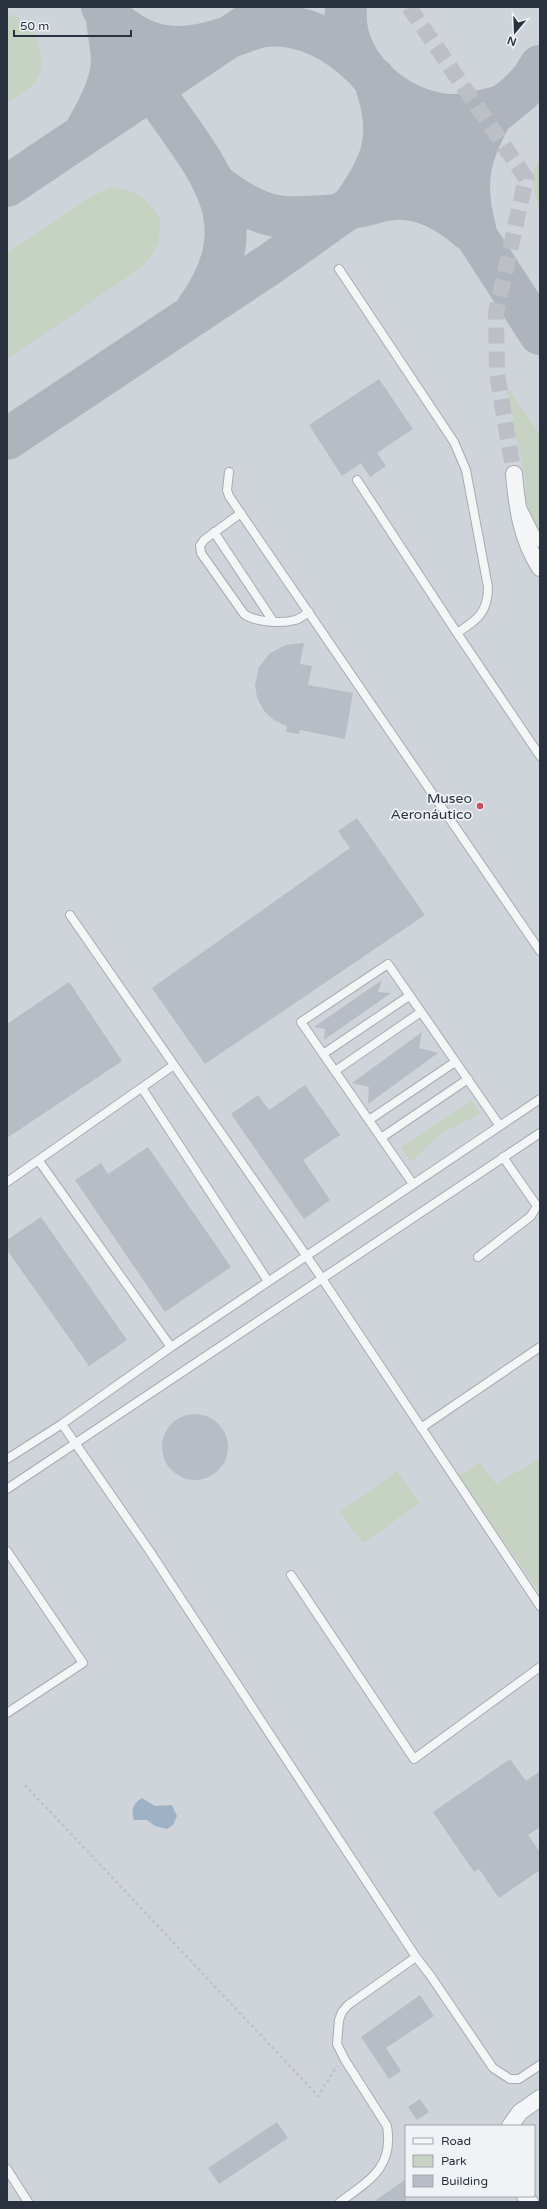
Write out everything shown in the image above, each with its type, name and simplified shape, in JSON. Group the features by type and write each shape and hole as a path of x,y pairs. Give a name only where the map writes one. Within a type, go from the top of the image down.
{"street":[{"path":"514,474 515,493 524,534 540,568"},
{"path":"511,2125 520,2112 540,2098"}],"lane":[{"path":"339,270 454,442 466,470 488,587 488,599 482,613 457,633"},
{"path":"229,472 227,490 241,512 540,951"},
{"path":"357,480 457,633 540,756"},
{"path":"515,493 540,543"},
{"path":"241,512 204,540 200,546 201,553 244,614 256,621 294,621 309,612"},
{"path":"214,532 273,621"},
{"path":"70,915 321,1277 420,1428 540,1606"},
{"path":"413,1184 301,1022 388,964 500,1126"},
{"path":"323,1054 409,996"},
{"path":"335,1071 421,1012"},
{"path":"369,1120 455,1062"},
{"path":"7,1182 40,1161 174,1065"},
{"path":"381,1138 468,1079"},
{"path":"142,1088 268,1281"},
{"path":"7,1459 62,1424 268,1281 540,1099"},
{"path":"7,1489 76,1444 321,1277 540,1133"},
{"path":"478,1257 531,1216 537,1206 503,1157"},
{"path":"40,1161 171,1347"},
{"path":"420,1428 540,1346"},
{"path":"62,1424 149,1550 416,1957 430,1975 493,2068 510,2079 519,2079 540,2065"},
{"path":"7,1551 83,1663 7,1713"},
{"path":"290,1574 414,1759 540,1667"},
{"path":"340,2202 378,2172 385,2160 389,2138 387,2126 345,2060 337,2044 337,2032 342,2012 348,2005 416,1957"},
{"path":"7,2169 28,2202"}],"path":[{"path":"25,1785 318,2096 334,2068 345,2060"}],"shaded area":[{"path":"7,7 540,7 540,2202 7,2202"}],"green space":[{"path":"7,14 17,17 32,31 37,40 41,61 40,71 34,84 7,103"},
{"path":"540,160 540,210 534,191 533,178 536,165"},
{"path":"113,187 129,190 141,197 151,206 160,219 159,243 149,260 129,276 7,359 7,253 88,198"},
{"path":"505,383 540,435 540,544 526,499 525,477"},
{"path":"471,1100 480,1114 443,1132 411,1162 401,1148"},
{"path":"540,1458 540,1593 459,1476 480,1462 496,1484"},
{"path":"397,1471 420,1503 363,1543 340,1512"}],"water":[{"path":"142,1798 155,1806 172,1805 177,1816 173,1825 167,1829 155,1826 147,1820 134,1820 134,1807"}],"building":[{"path":"379,379 413,429 377,453 386,466 370,477 361,463 342,476 309,425"},
{"path":"304,643 300,664 312,666 308,685 353,693 345,739 300,730 299,734 286,732 287,726 274,720 264,711 257,698 255,685 259,667 270,653 286,645"},
{"path":"357,818 425,915 205,1064 152,988 350,848 338,831"},
{"path":"382,980 378,992 391,993 324,1040 325,1029 314,1027"},
{"path":"69,982 122,1061 7,1138 7,1024"},
{"path":"422,1032 419,1048 438,1053 368,1104 369,1087 352,1083"},
{"path":"305,1085 340,1135 303,1160 330,1200 304,1219 231,1114 258,1095 269,1110"},
{"path":"148,1147 231,1267 165,1312 75,1180 101,1163 108,1174"},
{"path":"41,1217 127,1340 89,1366 7,1250 7,1240"},
{"path":"195,1414 207,1417 218,1424 225,1435 228,1447 225,1459 218,1470 207,1477 195,1480 183,1477 172,1470 165,1459 162,1447 165,1435 172,1424 183,1417"},
{"path":"510,1759 526,1781 540,1771 540,1827 528,1835 540,1852 540,1870 499,1898 479,1869 474,1872 433,1812"},
{"path":"420,1995 434,2016 386,2048 401,2071 389,2079 361,2037"},
{"path":"420,2099 429,2112 417,2120 408,2107"},
{"path":"277,2122 288,2138 219,2184 208,2168"},
{"path":"405,2180 406,2202 373,2202"}],"taxiway":[{"path":"102,7 151,87 195,150 220,199 225,224 224,250 215,279 196,310"},
{"path":"7,186 274,7"},
{"path":"346,7 347,28 353,47 362,65 376,81 392,94 429,112 449,115 467,114 497,107"},
{"path":"85,132 107,88 111,69 112,59 107,18"},
{"path":"111,18 124,29 151,43 180,47 210,43 264,26 292,27 305,30 329,41 341,48 362,66"},
{"path":"7,439 270,264 339,215 492,115 520,92 532,79 540,66"},
{"path":"374,78 540,334"},
{"path":"377,89 382,107 384,123 384,138 381,152 370,180 351,208 393,199 417,201 439,209 450,215 469,230"},
{"path":"475,228 469,197 470,170 478,143 492,115"},
{"path":"216,185 247,206 261,212 287,217 339,215"}],"tunnel":[{"path":"409,7 526,178 496,313 497,374 514,474"}],"place":[{"name":"Museo Aeronáutico","path":"480,806"}]}
